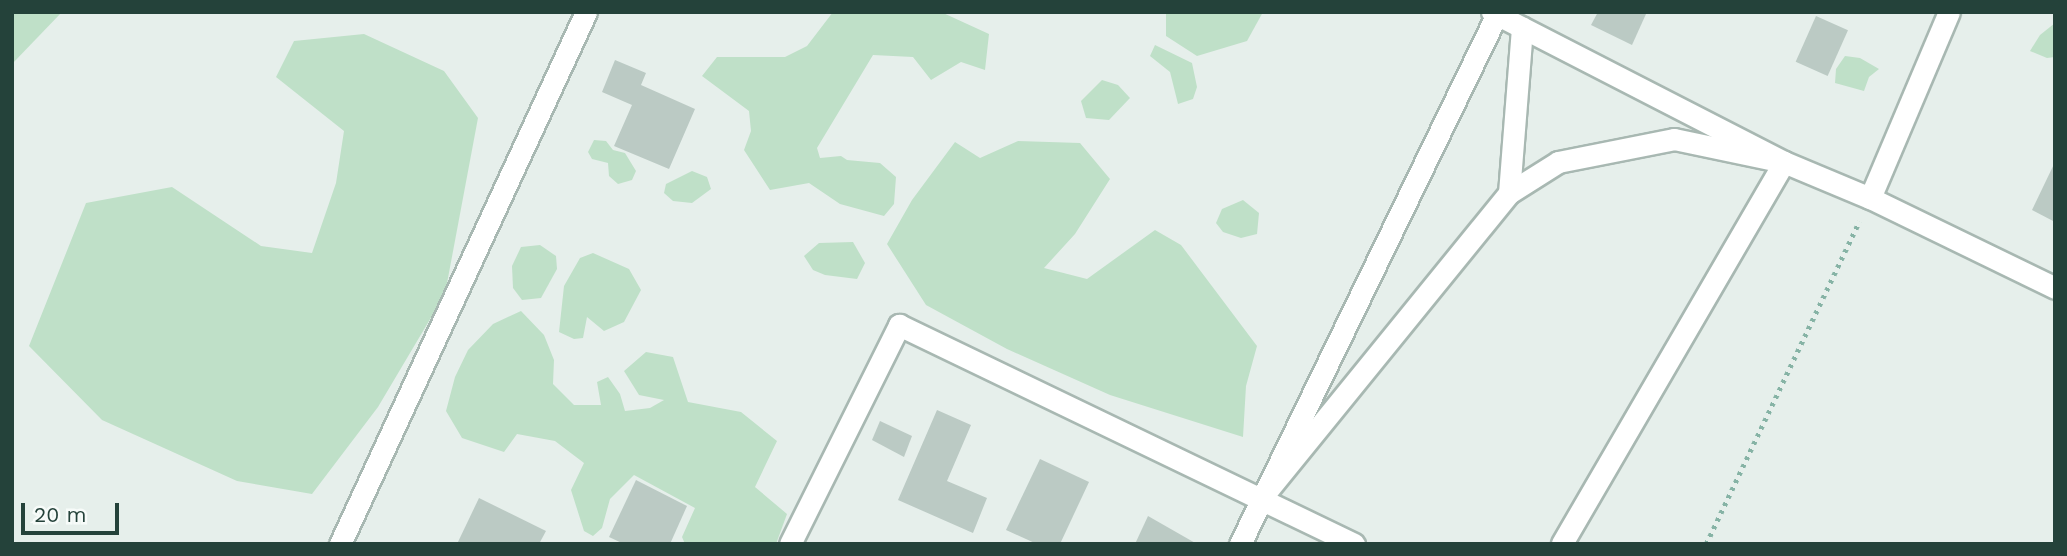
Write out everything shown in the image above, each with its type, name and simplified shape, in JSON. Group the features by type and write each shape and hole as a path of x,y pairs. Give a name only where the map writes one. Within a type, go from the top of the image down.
{"street":[{"path":"340,544 586,12"},
{"path":"1870,198 1949,12"},
{"path":"1240,544 1496,13 1784,162 1870,198 2055,288"},
{"path":"1509,193 1522,28"},
{"path":"1262,497 1509,193 1558,162 1674,139 1784,162"},
{"path":"1562,543 1784,162"},
{"path":"790,544 899,325 1262,497 1354,544"}],"path":[{"path":"1706,544 1870,198"}],"green space":[{"path":"12,12 62,12 12,64"},
{"path":"833,12 941,12 989,34 985,70 961,62 931,80 913,57 873,55 817,148 820,158 841,156 847,160 880,163 896,177 894,204 884,216 840,204 809,183 770,190 744,150 751,131 749,111 702,76 717,57 785,57 807,46"},
{"path":"1166,12 1263,12 1247,41 1197,56 1166,36"},
{"path":"2055,23 2055,57 2047,58 2030,51 2040,35"},
{"path":"364,34 444,71 478,118 445,294 378,407 312,494 237,481 102,420 29,346 86,203 172,187 261,246 312,253 336,183 344,131 276,77 294,41"},
{"path":"1155,45 1192,63 1197,87 1193,99 1178,104 1170,72 1150,56"},
{"path":"1845,56 1860,58 1879,69 1869,77 1864,91 1835,83 1836,69"},
{"path":"1102,80 1118,85 1130,98 1109,120 1086,118 1081,101"},
{"path":"594,140 606,141 613,150 625,153 636,171 632,180 618,184 609,176 608,163 592,159 588,152"},
{"path":"1018,141 1080,143 1110,179 1075,234 1044,268 1087,279 1155,230 1181,245 1257,346 1246,386 1243,437 1110,395 1007,349 926,305 887,244 912,200 955,142 980,158"},
{"path":"692,171 707,177 711,189 692,203 673,201 664,193 666,184"},
{"path":"1243,200 1259,213 1257,234 1241,238 1223,232 1216,223 1222,209"},
{"path":"853,242 865,263 857,279 825,275 813,270 804,256 819,243"},
{"path":"540,245 556,256 557,269 541,298 522,300 513,288 512,266 521,247"},
{"path":"593,253 629,269 641,290 624,322 604,331 587,317 583,338 574,339 559,332 564,286 580,258"},
{"path":"521,311 544,335 554,360 553,384 574,405 601,405 597,382 608,377 620,394 625,411 650,408 664,400 639,395 624,371 646,352 673,357 688,402 741,412 777,441 755,487 787,514 776,544 685,544 682,537 695,508 634,475 610,499 602,528 593,536 584,531 571,490 584,463 555,441 517,434 504,452 462,438 446,411 455,377 468,350 493,324"}],"building":[{"path":"1598,12 1646,14 1632,45 1591,25"},
{"path":"1816,16 1848,30 1828,76 1796,62"},
{"path":"615,60 646,73 641,85 695,109 669,169 614,146 632,105 602,92"},
{"path":"2055,162 2055,222 2032,210"},
{"path":"937,410 971,425 947,481 987,498 973,533 898,500"},
{"path":"880,421 912,436 904,457 872,440"},
{"path":"1040,459 1089,482 1060,544 1037,544 1006,530"},
{"path":"636,480 687,506 670,544 624,544 609,537"},
{"path":"479,498 546,531 539,544 457,544"},
{"path":"1148,516 1197,544 1135,544"}]}
